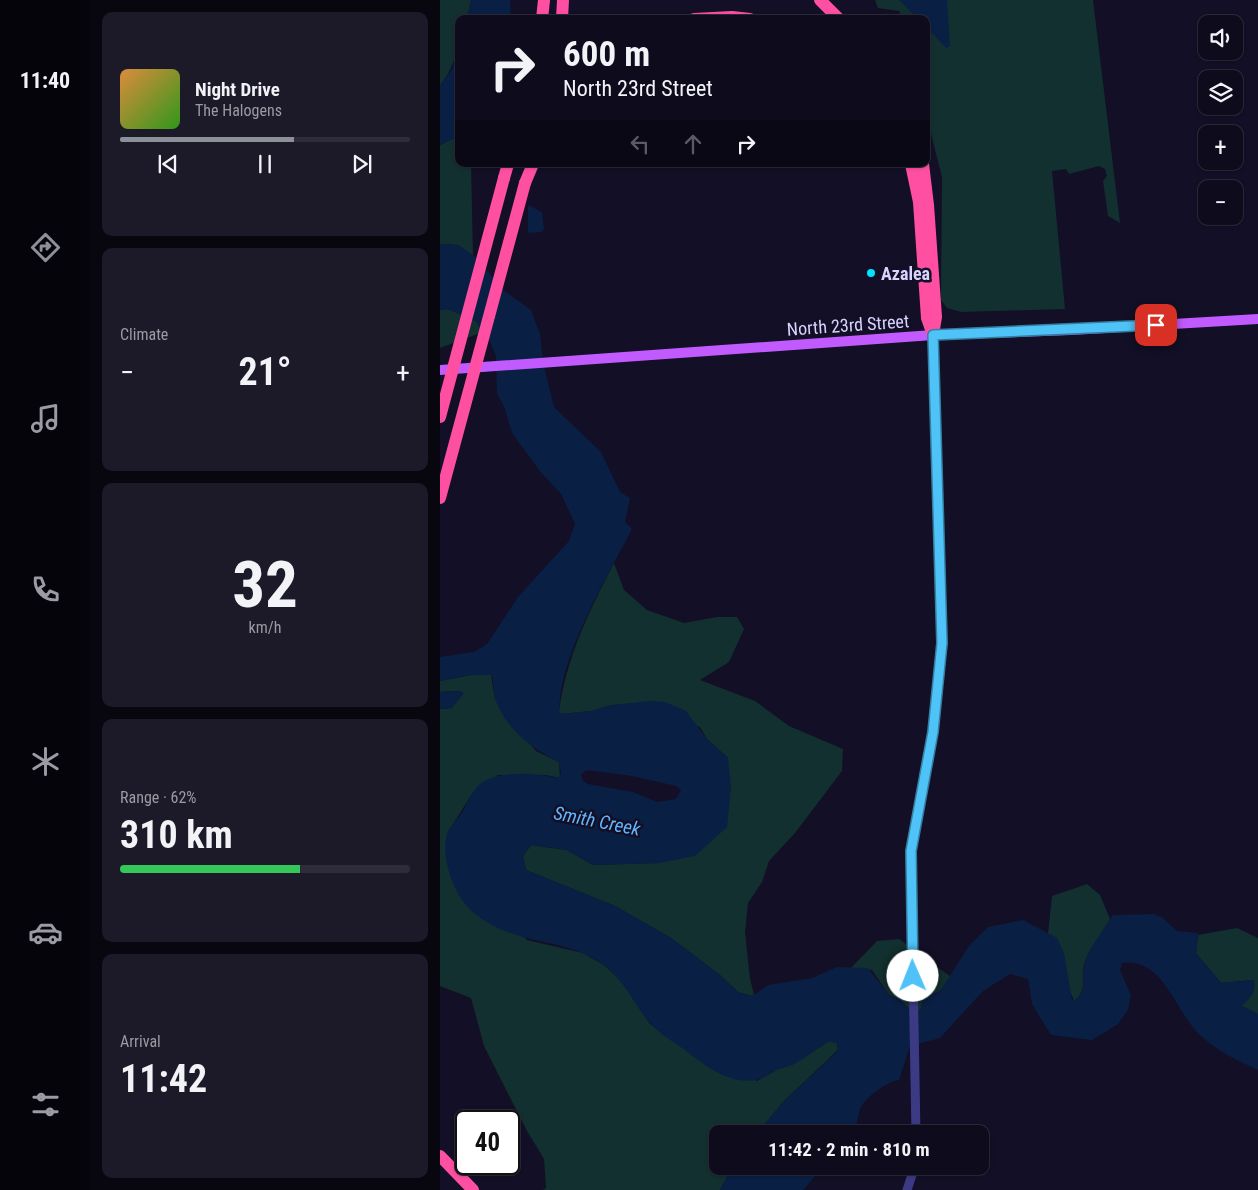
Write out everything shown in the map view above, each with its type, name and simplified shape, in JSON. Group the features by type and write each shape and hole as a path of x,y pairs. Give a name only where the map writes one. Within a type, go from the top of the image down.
{"highway":[{"path":"542,15 544,0"},
{"path":"562,15 563,0"},
{"path":"820,0 835,15"},
{"path":"440,417 507,167"},
{"path":"440,498 531,167"},
{"path":"912,167 919,202 927,318 933,335"},
{"path":"922,167 928,205 936,317 933,335"},
{"path":"440,1156 473,1190"}],"main road":[{"name":"North 23rd Street","path":"440,370 933,335 1071,330 1258,319"}],"street":[{"path":"916,1125 912,840 933,732 942,643 933,335"},
{"path":"907,1190 911,1175"}],"green space":[{"path":"440,0 471,0 468,15 455,15 455,57 440,86"},
{"path":"875,0 1093,0 1120,223 1108,216 1103,181 1107,176 1105,169 1099,166 1069,174 1066,169 1052,171 1065,309 961,312 947,308 941,300 942,177 930,130 930,15 899,15 900,11 878,8"},
{"path":"455,138 455,167 471,167 473,256 458,245 440,244 440,145"},
{"path":"448,309 476,321 483,332 440,348 440,310"},
{"path":"614,563 624,590 647,610 684,623 717,617 737,617 744,629 729,662 700,680 755,701 789,726 843,749 842,771 795,833 769,861 762,882 748,903 745,932 750,979 754,994 752,996 738,992 720,975 671,938 615,906 526,870 523,856 531,845 567,850 593,865 659,863 728,758 707,739 700,727 611,705 592,711 561,714 559,712 567,673 580,635"},
{"path":"471,675 491,675 495,699 536,751 559,762 560,778 546,775 498,775 472,794 448,832 527,940 583,953 604,965 621,981 650,1024 757,1081 778,1069 794,1064 829,1041 837,1043 838,1050 783,1102 764,1125 709,1125 709,1175 728,1175 720,1190 543,1190 546,1188 544,1159 527,1131 520,1117 520,1110 516,1110 484,1046 471,998 440,986 440,709 452,708 459,691 440,692 440,681"},
{"path":"1087,884 1100,895 1110,919 1086,958 1083,969 1083,989 1074,1001 1048,934 1052,896"},
{"path":"1237,928 1258,938 1258,1014 1241,1006 1252,994 1254,980 1221,983 1196,953 1198,935"},
{"path":"899,939 951,977 940,991 924,998 921,1008 915,1015 899,999 889,995 872,970 851,968 877,941"}],"water":[{"path":"471,0 510,0 511,15 468,15"},
{"path":"899,0 947,0 950,46 946,48 930,31 930,15 914,15"},
{"path":"455,60 455,138 440,145 440,86 452,69"},
{"path":"528,205 542,212 544,229 541,232 528,233"},
{"name":"Smith Creek","path":"440,244 458,245 476,257 503,290 531,310 540,334 543,362 554,407 601,452 620,492 630,498 625,522 632,529 575,643 562,685 559,712 561,714 592,711 611,705 650,701 665,702 686,711 707,739 728,758 731,788 727,827 695,856 659,863 593,865 567,850 531,845 523,856 526,870 615,906 671,938 720,975 738,992 752,996 768,985 812,978 837,967 868,968 889,995 899,999 915,1015 921,1008 924,998 940,991 969,946 988,927 1023,920 1057,938 1064,953 1072,1000 1074,1001 1083,989 1083,971 1086,959 1113,915 1154,914 1163,918 1177,931 1198,933 1196,953 1221,983 1254,980 1253,991 1242,1006 1258,1014 1258,1070 1227,1055 1199,1034 1158,977 1148,968 1136,963 1122,963 1120,970 1131,995 1128,1010 1118,1024 1092,1040 1051,1035 1032,1004 1028,979 1010,974 983,991 940,1038 910,1046 899,1080 883,1086 872,1094 861,1107 856,1125 764,1125 783,1102 838,1051 837,1043 829,1041 798,1062 759,1079 746,1081 727,1077 709,1067 657,1030 618,979 605,966 589,956 572,949 499,929 482,919 466,905 456,889 448,870 445,849 448,831 470,797 482,782 494,777 512,774 531,774 557,778 561,774 559,762 530,745 507,721 496,701 491,675 471,675 440,681 440,657 474,652 487,644 518,597 569,541 575,524 561,494 539,470 512,433 504,406 497,394 496,356 490,342 476,321 448,309 440,310","holes":["587,770 632,776 676,786 681,790 676,799 657,802 633,792 588,784 583,781 581,774"]},
{"path":"459,691 464,693 452,708 440,709 440,692"},
{"path":"728,1175 816,1175 803,1190 720,1190"}],"place":[{"name":"Azalea","path":"871,273"}],"route":[{"path":"913,976 911,851 933,732 942,643 933,335 1156,325"}]}
